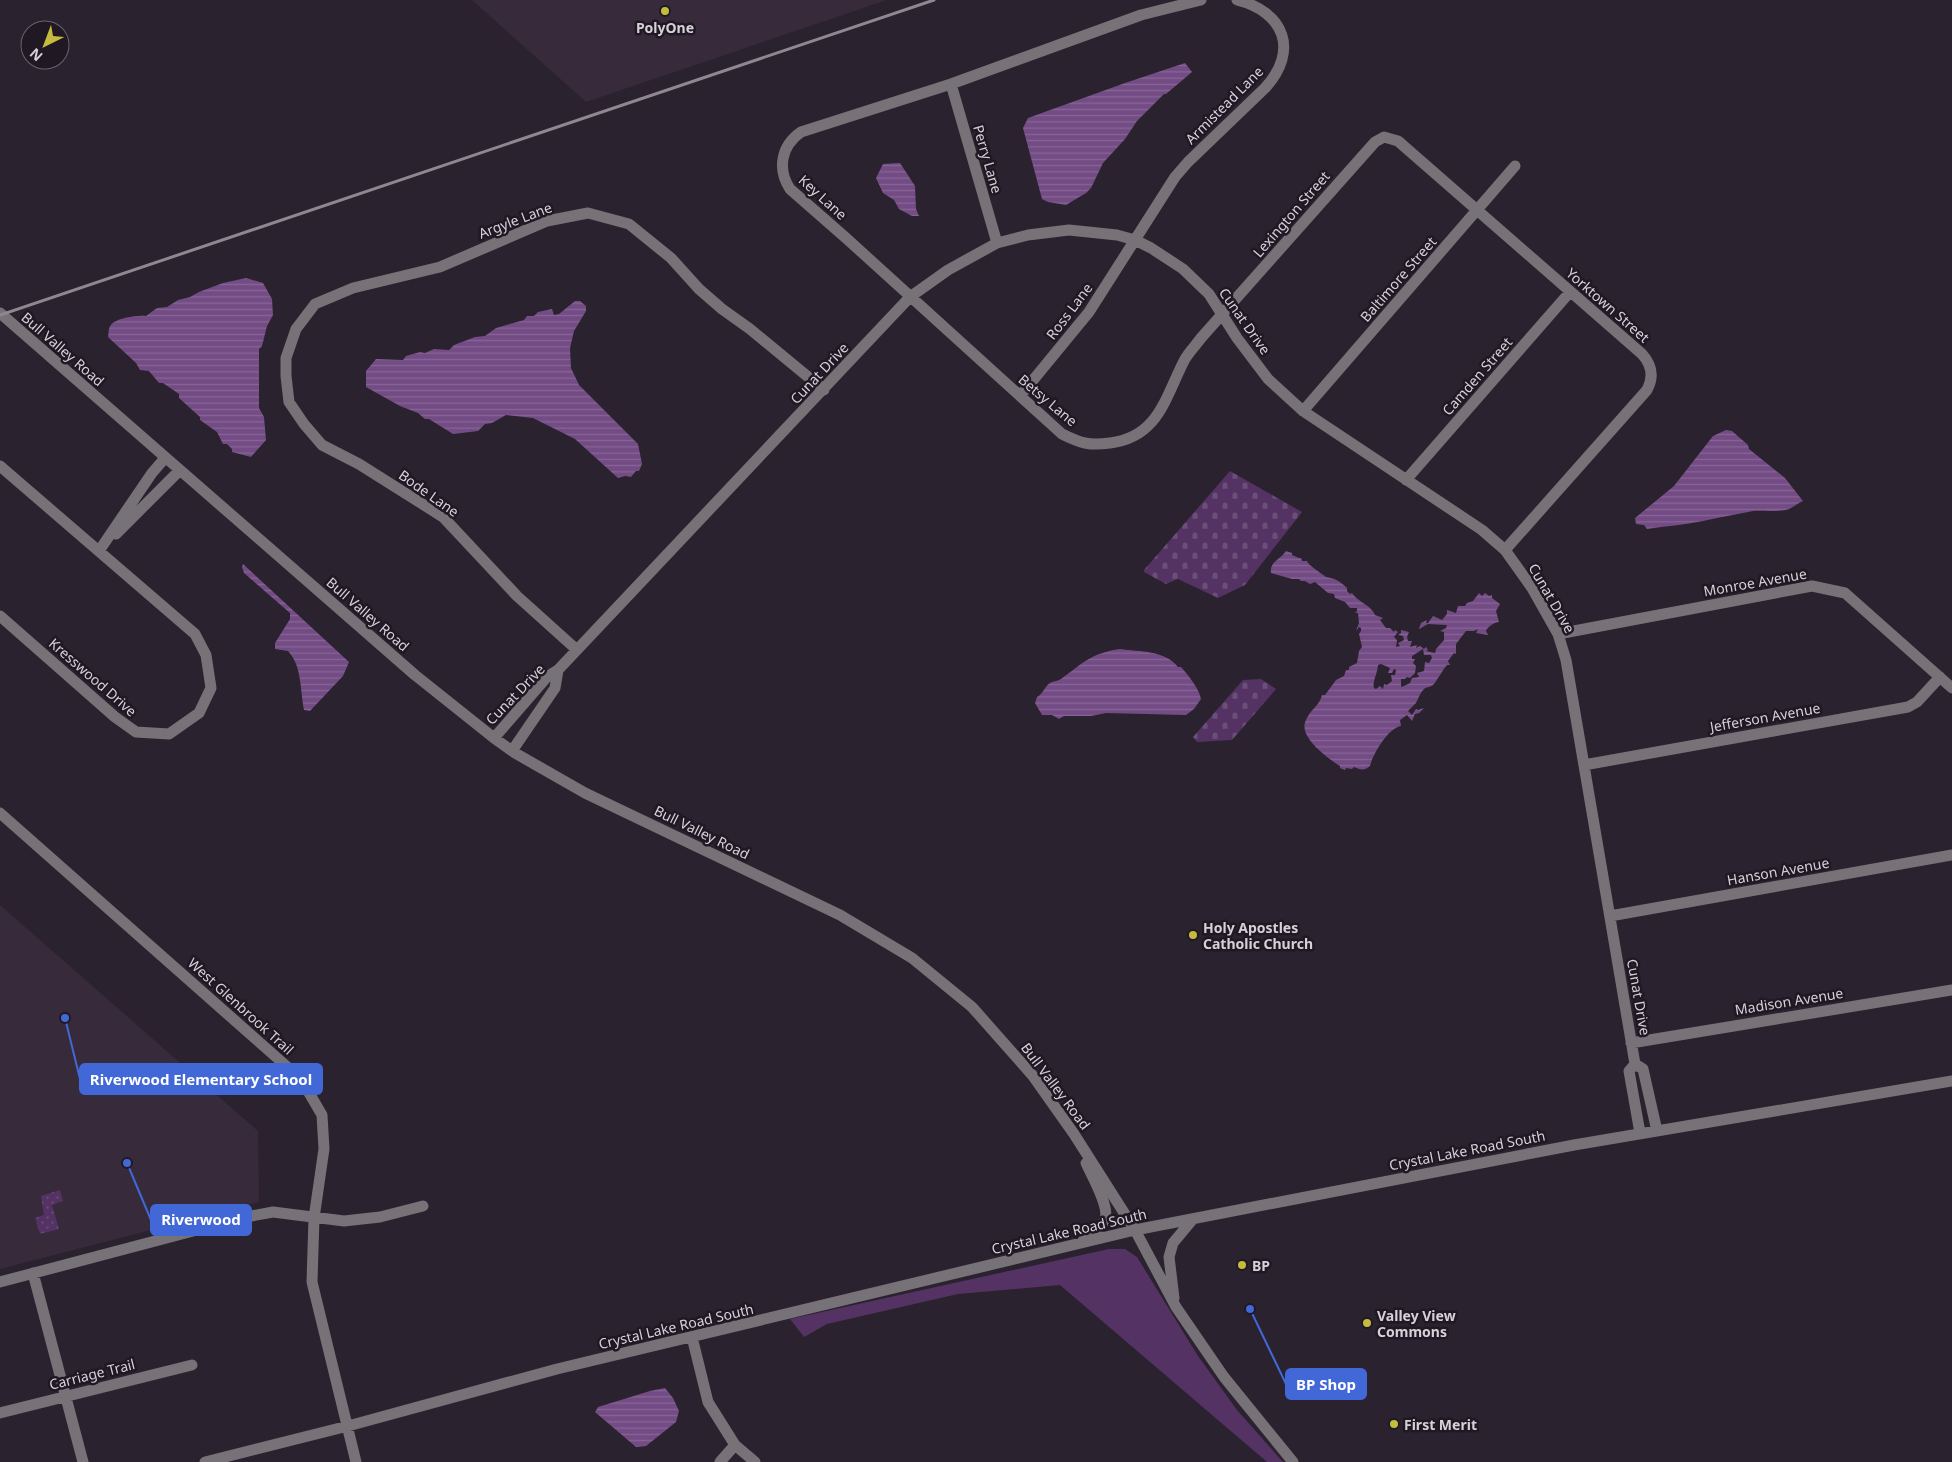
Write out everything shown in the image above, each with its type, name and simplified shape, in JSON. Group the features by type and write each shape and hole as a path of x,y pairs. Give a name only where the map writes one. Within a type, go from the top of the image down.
{"street":[{"path":"951,84 1141,15 1201,0"},
{"name":"Armistead Lane","path":"1135,240 1175,177 1188,162 1265,88 1281,66 1284,54 1282,33 1267,14 1256,6 1237,0"},
{"name":"Perry Lane","path":"951,84 997,243"},
{"name":"Key Lane","path":"910,297 790,189 783,179 781,166 789,143 801,132 951,84"},
{"name":"Yorktown Street","path":"1384,137 1404,144 1642,354 1651,370 1650,383 1647,390 1505,550"},
{"name":"Lexington Street","path":"1223,314 1367,150 1384,137"},
{"name":"Baltimore Street","path":"1303,411 1515,166"},
{"name":"Argyle Lane","path":"286,358 296,329 315,304 353,288 440,267 547,221 588,214 629,224 671,258 699,289 722,310 750,329 824,390"},
{"name":"Cunat Drive","path":"494,738 548,677 558,670 910,297 948,270 997,243 1028,234 1069,230 1117,235 1135,240 1183,269 1209,294 1242,345 1268,379 1303,411 1482,530 1505,550 1532,588 1558,634 1566,660 1632,1043 1635,1064 1629,1071 1640,1133"},
{"name":"Ross Lane","path":"1020,396 1089,312 1135,240"},
{"name":"Camden Street","path":"1406,480 1570,292"},
{"name":"Betsy Lane","path":"910,297 1062,434 1079,443 1095,445 1120,442 1141,433 1158,416 1185,358 1223,314"},
{"name":"Bull Valley Road","path":"0,313 179,472 415,675 494,738 585,793 840,915 912,958 972,1007 1033,1076 1074,1134 1135,1230 1176,1307 1224,1377 1294,1462"},
{"name":"Bode Lane","path":"286,358 289,402 322,445 359,464 443,517 517,596 577,650"},
{"path":"99,551 152,473 165,458"},
{"name":"Kresswood Drive","path":"0,466 194,634 206,655 211,688 199,714 169,734 136,732 115,717 2,621"},
{"path":"99,551 179,472"},
{"name":"Monroe Avenue","path":"1558,634 1812,586 1845,593 1952,688"},
{"name":"Cunat Drive","path":"512,750 555,688 558,670"},
{"name":"Jefferson Avenue","path":"1584,765 1908,707 1917,702 1940,677"},
{"name":"West Glenbrook Trail","path":"0,813 301,1079 322,1115 324,1149 314,1218 312,1282 356,1462"},
{"name":"Hanson Avenue","path":"1610,916 1952,855"},
{"name":"Madison Avenue","path":"1632,1043 1952,990"},
{"name":"Cunat Drive","path":"1635,1064 1643,1069 1657,1131"},
{"name":"Crystal Lake Road South","path":"205,1462 557,1370 1135,1230 1640,1133 1952,1081"},
{"path":"1074,1134 1105,1208 1106,1218 1098,1230 1081,1243"},
{"path":"0,1282 246,1217 273,1212 344,1221 380,1217 423,1206"},
{"path":"1176,1307 1169,1257 1173,1243 1192,1218"},
{"path":"34,1274 83,1462"},
{"path":"692,1337 708,1402 735,1445 754,1462"},
{"name":"Carriage Trail","path":"0,1413 192,1365"},
{"path":"720,1462 735,1445"}],"shaded area":[{"path":"472,0 887,0 586,102"},
{"path":"1185,63 1192,72 1164,94 1137,121 1125,139 1103,163 1091,188 1086,193 1066,205 1042,199 1023,128 1028,118"},
{"path":"900,163 915,186 916,209 919,216 912,216 899,209 894,200 883,193 876,178 883,164"},
{"path":"246,278 263,283 272,299 273,315 267,326 262,346 259,349 259,408 264,417 266,440 251,457 232,452 232,449 227,444 223,444 217,432 200,420 200,417 179,398 179,394 163,383 159,383 149,371 140,370 136,363 108,337 110,326 117,320 146,316 157,308 167,307 178,300 199,292 223,283"},
{"path":"575,301 580,301 586,306 586,311 574,331 570,348 571,368 579,385 638,444 642,464 639,471 636,471 631,477 618,478 575,439 533,418 506,415 492,423 485,424 478,431 453,434 429,419 425,419 418,413 400,406 366,387 366,371 376,359 403,360 406,356 420,352 425,353 434,349 449,350 454,345 475,337 485,336 496,328 524,320 527,316 534,316 538,312 552,309 554,315 559,314"},
{"path":"1726,430 1732,431 1748,445 1749,449 1785,478 1803,501 1787,510 1753,511 1647,529 1644,525 1636,524 1635,518 1674,486 1713,436"},
{"path":"1286,551 1301,558 1302,561 1307,561 1326,577 1337,580 1347,588 1350,594 1352,593 1371,609 1375,615 1383,618 1380,620 1386,628 1398,632 1394,637 1397,640 1396,647 1400,646 1398,643 1404,640 1403,636 1398,635 1401,633 1401,630 1409,632 1408,641 1412,641 1410,647 1417,645 1416,648 1420,646 1424,649 1426,647 1428,650 1426,651 1435,653 1444,640 1444,632 1440,631 1446,628 1447,625 1428,624 1419,629 1421,623 1427,620 1426,623 1428,623 1433,616 1442,620 1447,614 1447,610 1456,613 1458,606 1465,606 1473,601 1479,593 1482,596 1485,593 1489,596 1492,595 1492,598 1500,604 1496,611 1499,622 1488,628 1486,631 1488,635 1476,633 1478,629 1466,631 1456,644 1456,654 1454,653 1448,661 1450,665 1447,665 1434,684 1424,689 1416,703 1408,711 1412,715 1416,709 1424,708 1415,714 1412,721 1407,715 1400,720 1401,726 1386,736 1374,755 1370,766 1366,769 1354,767 1352,769 1346,768 1345,770 1340,768 1340,766 1315,747 1304,727 1308,716 1322,695 1325,695 1336,680 1344,676 1349,667 1357,663 1359,651 1362,647 1359,634 1361,628 1359,627 1356,631 1359,623 1358,613 1355,613 1357,608 1350,608 1345,602 1335,598 1334,594 1328,593 1315,582 1310,584 1299,579 1271,573 1274,563","holes":["1423,649 1424,655 1431,655 1432,658 1429,663 1425,662 1424,671 1417,673 1419,677 1412,678 1410,683 1402,687 1401,679 1410,678 1415,673 1416,666 1413,663 1415,659 1412,659 1412,656","1381,664 1390,668 1388,673 1392,673 1394,669 1396,670 1395,675 1391,675 1392,681 1387,685 1384,684 1383,689 1380,686 1376,689 1374,688 1374,683 1378,665"]},
{"path":"243,564 349,662 343,676 310,711 304,710 300,678 293,657 288,651 275,649 275,643 290,619 290,613 244,573"},
{"path":"1120,649 1166,657 1178,667 1181,667 1193,682 1200,695 1201,699 1194,709 1186,715 1106,713 1091,716 1064,716 1059,719 1052,715 1042,715 1035,703 1037,697 1048,684 1061,679 1094,656"},
{"path":"0,905 258,1131 259,1202 0,1269"},
{"path":"665,1388 673,1398 679,1411 676,1422 646,1446 636,1447 595,1412 598,1407"}],"green space":[{"path":"1230,471 1302,512 1245,585 1218,598 1178,579 1166,584 1144,572 1144,570"},
{"path":"1261,679 1276,689 1232,740 1197,742 1193,737 1243,680"},
{"path":"60,1190 63,1201 52,1205 59,1229 40,1234 35,1218 44,1215 41,1196"},
{"path":"1109,1249 1125,1249 1137,1257 1198,1356 1237,1410 1283,1462 1267,1462 1060,1285 958,1294 827,1324 804,1337 790,1319"}],"railway":[{"path":"0,315 934,0"}],"place":[{"name":"PolyOne","path":"665,11"},
{"name":"Holy Apostles Catholic Church","path":"1193,935"},
{"name":"Riverwood Elementary School","path":"65,1018"},
{"name":"Riverwood","path":"127,1163"},
{"name":"BP","path":"1242,1265"},
{"name":"BP Shop","path":"1250,1309"},
{"name":"Valley View Commons","path":"1367,1323"},
{"name":"First Merit","path":"1394,1424"}]}
